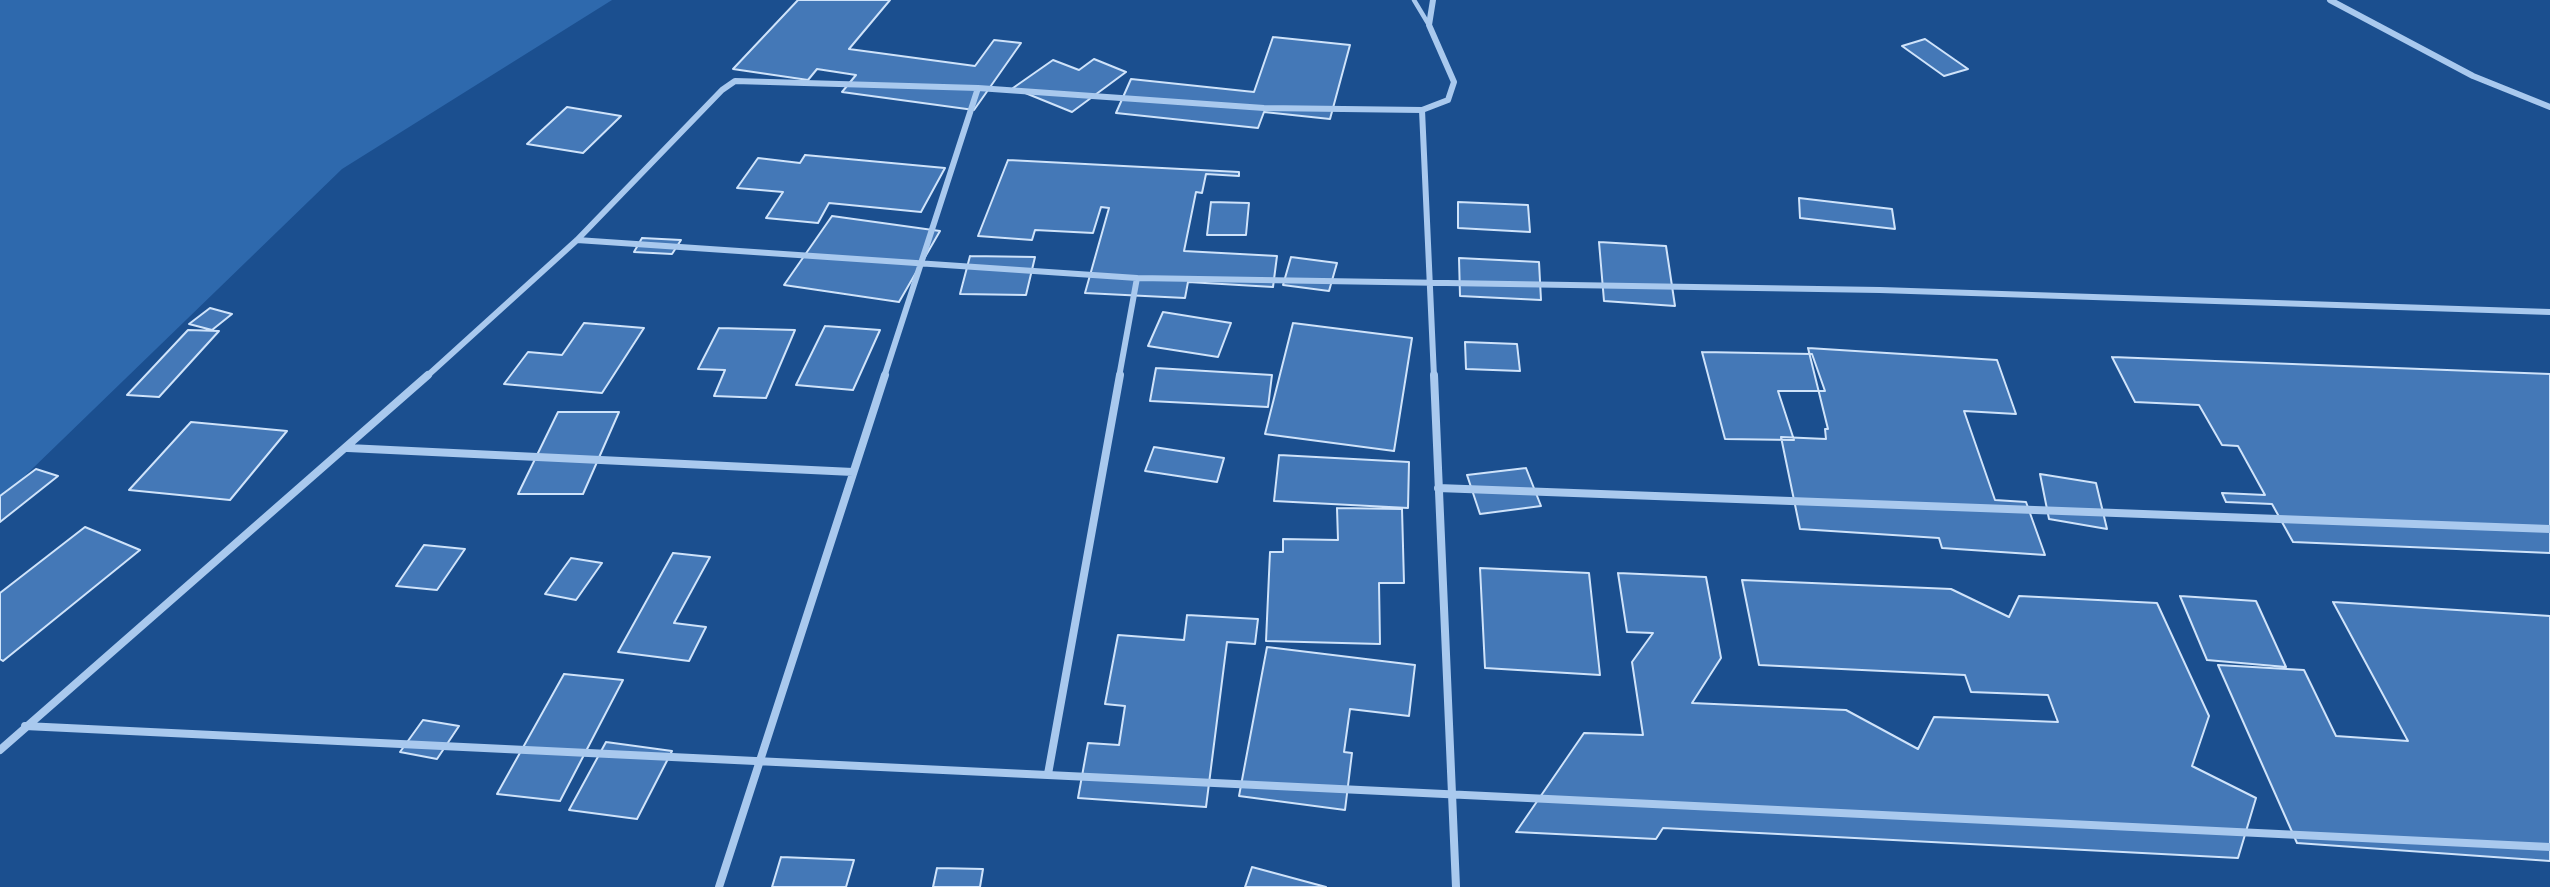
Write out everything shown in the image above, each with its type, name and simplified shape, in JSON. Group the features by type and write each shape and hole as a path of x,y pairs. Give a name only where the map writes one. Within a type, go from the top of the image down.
{"street":[{"path":"0,750 348,448 577,240 722,90 735,81 978,88 1171,103 1422,110 1448,100 1454,82 1429,25 1433,0"},
{"path":"2330,0 2473,76 2550,107"},
{"path":"719,887 978,88"},
{"path":"1422,110 1456,887"},
{"path":"577,240 1138,278 1894,291 2550,312"},
{"path":"1048,774 1138,278"},
{"path":"348,448 853,472"},
{"path":"1438,488 2550,529"},
{"path":"25,726 2550,847"}],"lane":[{"path":"1414,0 1429,25"}],"shaded area":[{"path":"0,0 612,0 342,169 0,500"}],"building":[{"path":"798,0 890,0 849,49 975,66 994,40 1021,43 974,110 842,92 856,75 817,69 808,80 733,69"},
{"path":"1273,37 1350,45 1330,119 1264,112 1258,128 1116,113 1131,79 1254,92"},
{"path":"1925,39 1968,69 1944,76 1902,46"},
{"path":"1094,59 1126,72 1072,112 1013,88 1053,60 1079,70"},
{"path":"567,107 621,116 583,153 527,144"},
{"path":"805,155 945,168 921,212 829,203 818,223 766,218 783,192 737,188 758,158 800,163"},
{"path":"1008,160 1239,172 1239,176 1206,174 1202,193 1196,192 1184,251 1277,256 1273,287 1188,282 1185,298 1085,293 1109,208 1101,207 1093,233 1035,230 1032,240 978,236"},
{"path":"1799,198 1892,209 1895,229 1800,218"},
{"path":"1211,202 1249,203 1246,235 1207,235"},
{"path":"1458,202 1528,205 1530,232 1458,228"},
{"path":"832,216 940,231 899,302 784,285"},
{"path":"642,238 681,240 672,254 634,252"},
{"path":"1599,242 1666,246 1675,306 1604,301"},
{"path":"970,256 1035,257 1026,295 960,294"},
{"path":"1291,257 1337,263 1329,291 1283,285"},
{"path":"1459,258 1539,262 1541,300 1460,296"},
{"path":"210,308 232,314 212,330 189,324"},
{"path":"1163,312 1231,323 1218,357 1148,346"},
{"path":"584,323 644,328 602,393 504,384 528,352 562,355"},
{"path":"1293,323 1412,338 1394,451 1265,434"},
{"path":"825,326 880,330 853,390 796,385"},
{"path":"719,328 795,330 766,398 714,396 725,370 698,369"},
{"path":"188,330 219,331 159,397 127,395"},
{"path":"1465,342 1517,344 1520,371 1466,369"},
{"path":"1808,348 1997,360 2016,414 1964,411 1995,500 2026,502 2045,555 1942,548 1939,538 1800,529 1781,437 1826,439 1825,429 1828,429"},
{"path":"1702,352 1812,354 1825,391 1778,391 1794,440 1725,439"},
{"path":"2112,357 2550,374 2550,553 2293,542 2272,504 2226,502 2222,493 2265,495 2238,446 2222,445 2199,405 2135,402"},
{"path":"1156,368 1272,375 1268,407 1150,401"},
{"path":"558,412 619,412 583,494 518,494"},
{"path":"191,422 287,431 230,500 129,490"},
{"path":"1154,447 1224,458 1217,482 1145,471"},
{"path":"1279,455 1409,462 1408,508 1274,501"},
{"path":"1526,468 1541,506 1480,514 1467,475"},
{"path":"36,469 58,476 0,522 0,496"},
{"path":"2040,474 2096,483 2107,529 2049,519"},
{"path":"1337,508 1402,509 1404,583 1379,583 1380,644 1266,641 1270,552 1283,552 1283,539 1338,540"},
{"path":"85,527 140,550 3,661 0,659 0,593"},
{"path":"424,545 465,549 437,590 396,586"},
{"path":"673,553 710,557 674,623 706,627 689,661 618,652"},
{"path":"571,558 602,563 576,600 545,594"},
{"path":"1480,568 1589,573 1600,675 1485,668"},
{"path":"1618,573 1706,577 1721,658 1692,703 1846,710 1918,749 1934,717 2058,722 2048,695 1971,692 1965,675 1759,665 1742,580 1951,589 2009,617 2019,596 2157,603 2209,716 2192,766 2256,798 2238,858 1663,828 1656,839 1516,832 1584,733 1643,735 1632,662 1653,633 1627,632"},
{"path":"2180,596 2256,601 2286,667 2207,660"},
{"path":"2333,602 2550,616 2550,861 2297,843 2218,665 2304,670 2336,736 2408,741"},
{"path":"1187,615 1258,619 1255,644 1227,642 1206,807 1078,798 1088,743 1119,745 1125,706 1105,704 1118,635 1184,640"},
{"path":"1267,647 1415,665 1409,716 1350,709 1344,752 1352,753 1345,810 1239,796"},
{"path":"564,674 623,680 560,801 497,794"},
{"path":"423,720 459,726 437,759 400,752"},
{"path":"606,742 672,751 637,819 569,810"},
{"path":"781,857 854,860 846,887 772,887"},
{"path":"1252,867 1326,887 1245,887"},
{"path":"937,868 983,869 980,887 933,887"}]}
